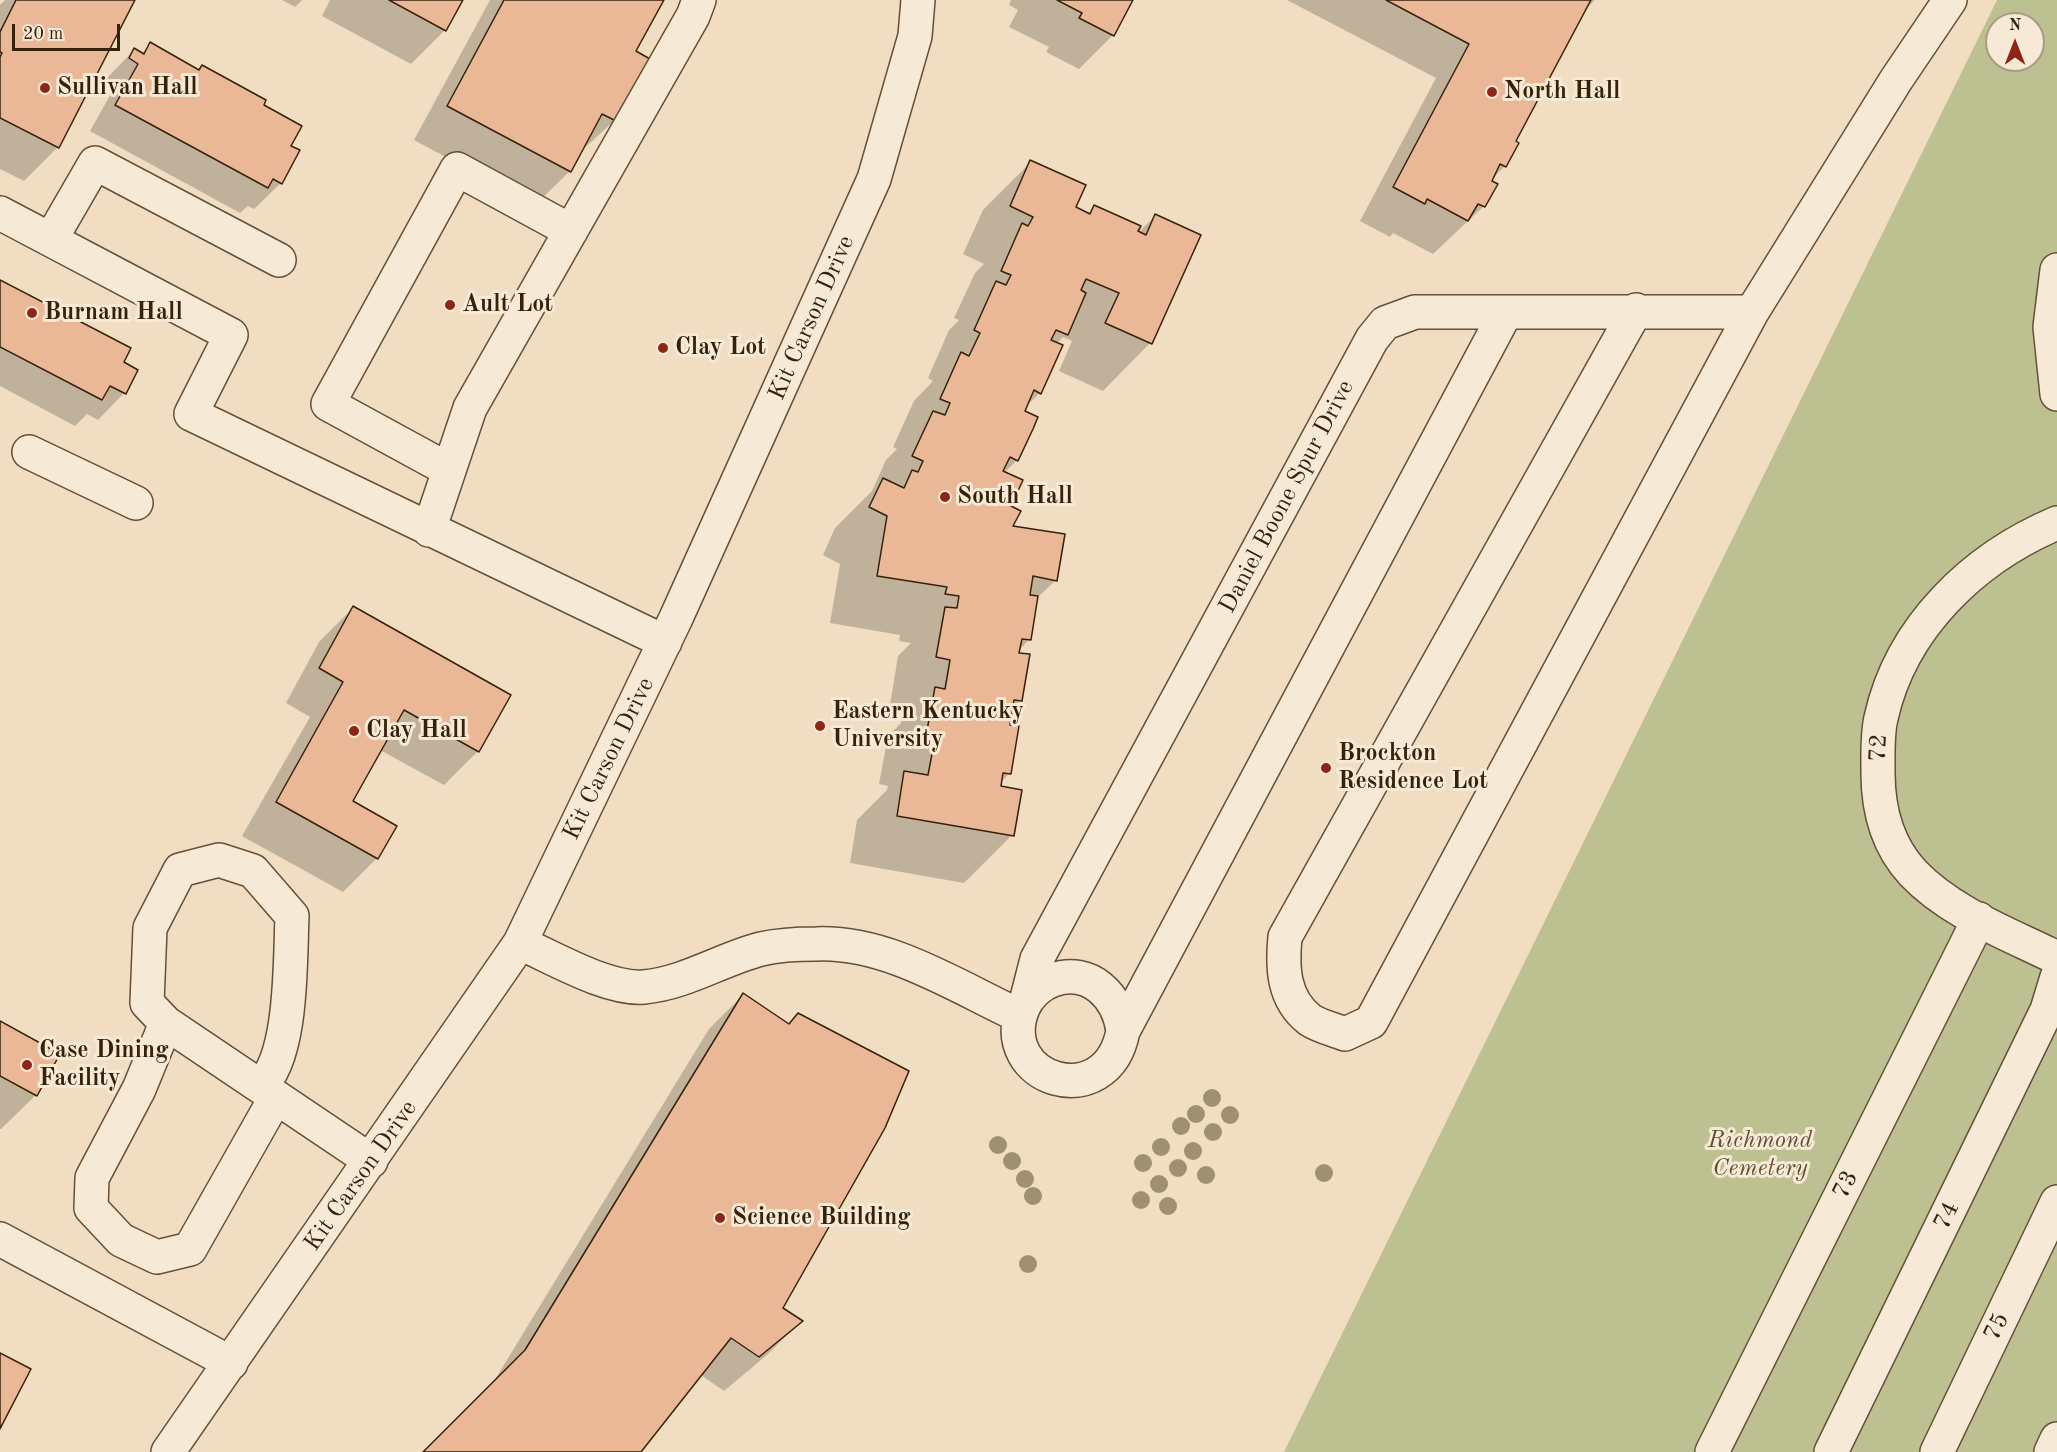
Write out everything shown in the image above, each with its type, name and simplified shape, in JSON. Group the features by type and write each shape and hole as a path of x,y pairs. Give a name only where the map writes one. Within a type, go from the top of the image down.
{"street":[{"path":"429,530 470,408 693,16 699,0"},
{"name":"Kit Carson Drive","path":"168,1452 520,943 665,642 874,179 915,36 918,0"},
{"path":"1636,310 1285,937 1282,967 1289,995 1310,1020 1345,1034 1371,1022 1752,312 1950,0"},
{"path":"51,238 95,163 279,260"},
{"path":"450,470 328,404 457,169 571,231"},
{"path":"0,213 231,334 191,414 665,642"},
{"path":"2057,270 2050,327 2057,394"},
{"name":"Daniel Boone Spur Drive","path":"1023,1009 1038,959 1371,339 1385,323 1415,312 1636,310 1752,312"},
{"path":"1123,1031 1506,312"},
{"path":"29,452 136,503"},
{"name":"72","path":"2057,523 2003,549 1949,595 1926,622 1906,653 1881,719 1878,788 1883,821 1895,849 1912,873 1935,892 1979,919 2057,958"},
{"path":"166,1023 139,1089 92,1178 91,1208 121,1240 157,1257 190,1249 268,1092 269,1079 286,1030 292,916 254,871 219,860 180,870 150,928 147,1003 166,1023 268,1092 371,1161"},
{"name":"73","path":"1712,1452 1979,919"},
{"path":"520,943 607,981 643,987 697,975 761,950 817,943 848,947 906,960 1023,1009"},
{"path":"1069,977 1085,979 1101,987 1113,999 1121,1014 1123,1031 1120,1048 1111,1064 1081,1081 1063,1081 1047,1076 1032,1065 1020,1042 1023,1009 1037,989 1052,980 1069,977"},
{"name":"74","path":"1831,1452 2047,1010 2057,977"},
{"name":"75","path":"1937,1452 2057,1202"},
{"path":"0,1239 231,1363"},
{"path":"2051,1452 2057,1439"}],"green space":[{"name":"Richmond Cemetery","path":"1997,0 2057,0 2057,1452 1284,1452 1985,24 1985,72 2045,72 2045,12 1991,12"}],"building":[{"name":"Sullivan Hall","path":"16,0 135,0 59,148 0,118 0,57 2,53 0,52 0,32"},
{"path":"389,0 463,0 446,31"},
{"path":"504,0 664,0 636,51 650,59 616,121 602,114 571,172 447,106"},
{"path":"1057,0 1133,0 1114,36 1079,18 1082,13"},
{"name":"North Hall","path":"1386,0 1591,0 1516,141 1519,143 1506,167 1500,164 1492,181 1498,184 1485,207 1478,204 1468,221 1427,199 1425,204 1393,187 1469,44"},
{"path":"150,42 199,70 202,65 266,100 264,105 302,126 291,146 300,150 282,184 273,179 268,188 115,105 138,64 129,58 134,48 144,54"},
{"name":"South Hall","path":"1030,160 1086,185 1076,207 1090,214 1094,205 1141,226 1138,231 1146,235 1155,214 1201,235 1152,344 1105,323 1119,293 1086,279 1081,290 1086,293 1068,335 1056,330 1051,340 1063,345 1041,394 1034,390 1025,411 1038,417 1033,429 1018,461 1010,457 1003,471 1023,480 1011,506 1021,511 1013,526 1065,534 1057,581 1033,576 1030,595 1038,596 1031,640 1022,639 1019,653 1030,654 1022,701 1014,700 1010,725 1019,726 1011,774 1003,773 1001,786 1022,790 1014,836 897,816 904,771 928,775 935,738 926,736 935,687 945,689 950,660 936,657 945,607 957,608 959,596 945,594 947,587 877,576 887,516 869,507 883,478 904,488 912,470 918,472 923,461 912,456 933,411 945,415 950,403 940,399 961,352 969,356 980,333 974,330 996,281 1006,285 1011,275 1001,271 1022,223 1028,226 1033,217 1010,206"},
{"name":"Burnam Hall","path":"0,280 131,348 124,362 138,370 126,394 110,386 102,400 0,347"},
{"name":"Clay Hall","path":"353,606 511,695 479,752 404,710 353,801 397,826 378,859 276,802 343,682 319,668"},
{"name":"Science Building","path":"743,993 789,1024 798,1013 909,1071 885,1128 783,1308 803,1321 759,1357 731,1338 641,1452 423,1452 525,1350"},
{"name":"Case Dining Facility","path":"0,1021 60,1054 37,1096 0,1076"},
{"path":"0,1353 31,1369 0,1429"}],"place":[{"name":"Sullivan Hall","path":"45,88"},
{"name":"North Hall","path":"1492,92"},
{"name":"Ault Lot","path":"450,305"},
{"name":"Burnam Hall","path":"32,313"},
{"name":"Clay Lot","path":"663,348"},
{"name":"South Hall","path":"945,497"},
{"name":"Eastern Kentucky University","path":"820,726"},
{"name":"Clay Hall","path":"354,731"},
{"name":"Brockton Residence Lot","path":"1326,768"},
{"name":"Case Dining Facility","path":"27,1065"},
{"name":"Science Building","path":"720,1218"}]}
